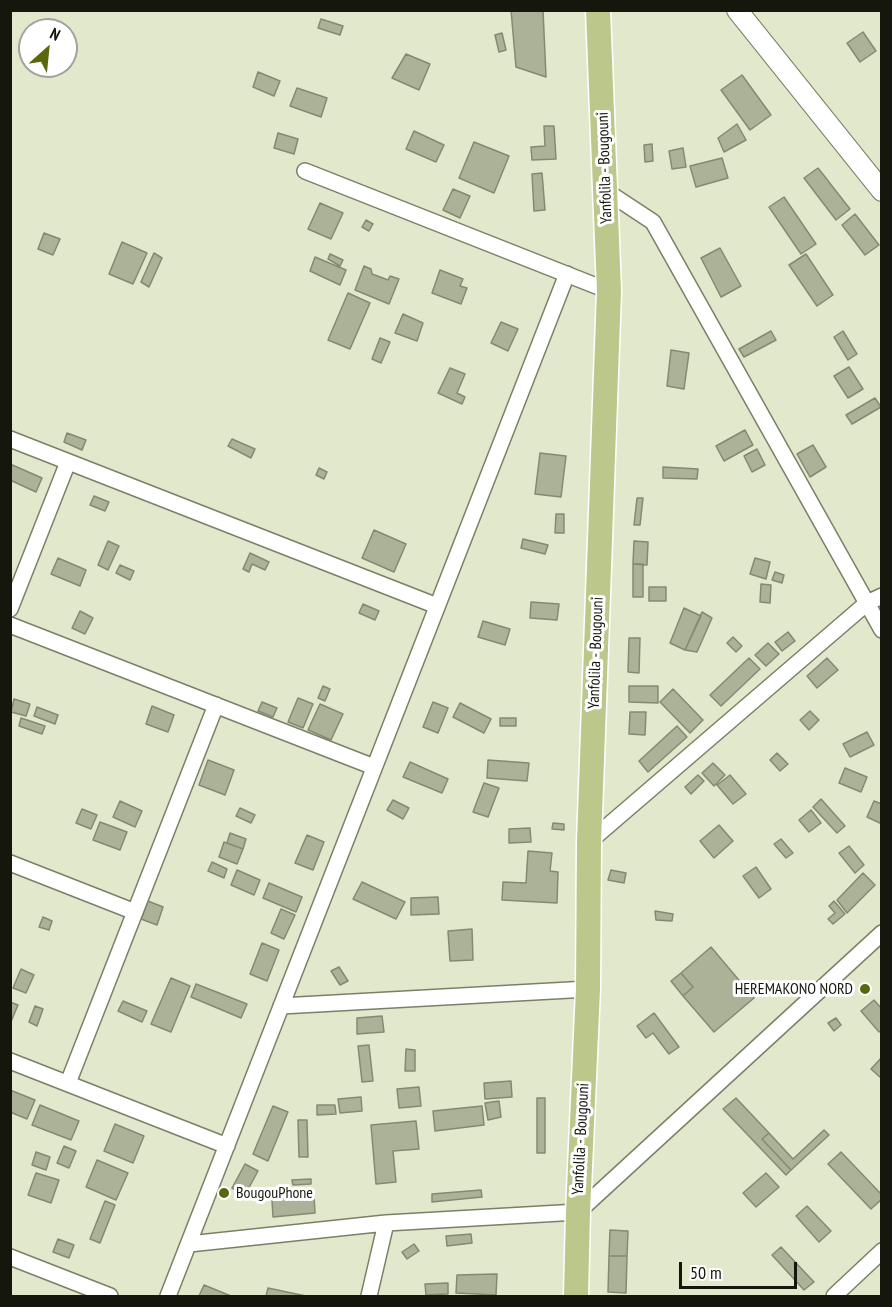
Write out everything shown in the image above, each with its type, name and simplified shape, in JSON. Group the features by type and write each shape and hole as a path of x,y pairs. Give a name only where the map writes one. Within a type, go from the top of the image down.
{"main road":[{"name":"Yanfolila - Bougouni","path":"576,1296 588,989 589,842 609,291 598,10"}],"street":[{"path":"737,10 882,191"},
{"path":"305,171 609,291"},
{"path":"606,191 653,222 882,630"},
{"path":"168,1296 567,274"},
{"path":"10,439 437,606"},
{"path":"10,609 68,462"},
{"path":"589,842 867,603 882,596"},
{"path":"10,625 374,767"},
{"path":"68,1083 216,705"},
{"path":"10,863 135,912"},
{"path":"189,1244 386,1223 578,1212 882,933"},
{"path":"281,1006 588,989"},
{"path":"10,1061 227,1146"},
{"path":"369,1296 386,1223"},
{"path":"834,1296 882,1251"},
{"path":"10,1257 110,1296"}],"building":[{"path":"511,10 543,10 546,77 516,67"},
{"path":"321,19 343,26 340,35 318,28"},
{"path":"863,32 876,51 860,62 847,43"},
{"path":"502,33 506,50 499,52 495,35"},
{"path":"406,54 430,64 419,90 392,78"},
{"path":"258,72 280,81 274,96 253,87"},
{"path":"742,75 771,115 750,130 721,90"},
{"path":"297,88 327,98 321,117 290,106"},
{"path":"737,124 746,140 724,152 718,138"},
{"path":"544,126 554,126 556,159 532,160 531,147 545,146"},
{"path":"414,131 444,145 436,162 406,149"},
{"path":"278,133 298,139 294,154 274,148"},
{"path":"474,142 509,156 494,193 459,178"},
{"path":"652,144 653,161 645,162 644,145"},
{"path":"683,148 686,167 672,169 669,151"},
{"path":"722,158 728,178 696,187 690,166"},
{"path":"818,168 850,209 836,220 804,178"},
{"path":"542,173 545,210 534,211 532,174"},
{"path":"453,189 470,196 460,218 443,210"},
{"path":"784,197 816,244 801,254 769,207"},
{"path":"320,203 343,213 331,239 308,229"},
{"path":"855,214 879,245 865,255 842,225"},
{"path":"366,220 373,224 369,231 362,227"},
{"path":"44,233 60,239 53,255 38,249"},
{"path":"122,242 147,253 133,284 109,274"},
{"path":"720,248 741,286 721,297 701,258"},
{"path":"154,253 162,258 149,287 141,282"},
{"path":"330,254 343,260 340,266 328,259"},
{"path":"806,254 833,295 817,306 789,265"},
{"path":"315,257 346,270 340,285 310,271"},
{"path":"364,266 371,269 372,274 388,280 390,276 399,279 389,304 355,290"},
{"path":"440,270 463,279 460,286 467,288 461,304 432,293"},
{"path":"348,293 370,303 350,349 328,340"},
{"path":"403,314 423,323 417,341 395,333"},
{"path":"501,322 518,329 508,351 491,343"},
{"path":"771,331 776,340 744,357 739,349"},
{"path":"843,331 857,354 848,360 834,337"},
{"path":"380,338 390,342 381,363 372,359"},
{"path":"671,350 689,353 684,389 667,386"},
{"path":"849,367 863,389 848,398 834,376"},
{"path":"450,368 465,374 457,393 465,397 462,404 438,393"},
{"path":"875,398 881,407 852,424 846,415"},
{"path":"745,430 753,445 724,461 716,446"},
{"path":"67,433 86,440 82,450 64,442"},
{"path":"232,439 255,449 251,458 228,446"},
{"path":"813,445 826,467 810,477 797,454"},
{"path":"757,449 765,465 752,472 744,456"},
{"path":"540,453 566,456 561,497 535,494"},
{"path":"10,464 42,478 36,492 10,480"},
{"path":"663,467 698,469 697,479 663,478"},
{"path":"319,468 327,472 324,479 316,475"},
{"path":"94,496 109,502 105,511 90,505"},
{"path":"637,498 643,498 640,525 634,525"},
{"path":"556,514 564,514 564,533 555,533"},
{"path":"374,530 406,544 394,572 362,558"},
{"path":"523,539 548,545 545,554 521,548"},
{"path":"108,541 119,546 108,570 98,565"},
{"path":"634,541 648,542 647,565 633,564"},
{"path":"250,553 269,562 265,570 252,564 249,572 243,569"},
{"path":"58,558 86,570 80,586 51,574"},
{"path":"755,558 770,562 766,579 750,574"},
{"path":"633,564 643,564 643,597 633,597"},
{"path":"120,565 134,571 130,580 116,573"},
{"path":"775,572 784,575 782,583 772,580"},
{"path":"761,584 771,585 770,603 760,602"},
{"path":"649,587 666,587 666,601 649,601"},
{"path":"531,602 559,604 557,620 530,618"},
{"path":"363,604 379,611 375,620 359,613"},
{"path":"684,608 701,616 685,650 670,643"},
{"path":"80,611 93,618 85,634 72,628"},
{"path":"702,612 712,618 697,652 685,650"},
{"path":"483,621 510,629 505,645 478,637"},
{"path":"788,632 795,641 782,651 775,642"},
{"path":"733,637 742,646 736,652 727,643"},
{"path":"629,638 640,638 639,673 628,672"},
{"path":"768,643 779,654 766,666 755,655"},
{"path":"749,658 760,669 721,706 710,695"},
{"path":"827,658 838,670 817,688 807,676"},
{"path":"323,686 330,689 325,701 318,698"},
{"path":"629,686 658,686 658,703 629,702"},
{"path":"673,689 703,720 690,733 660,702"},
{"path":"298,698 313,704 303,728 288,722"},
{"path":"14,699 30,704 26,716 11,712"},
{"path":"262,702 277,708 273,717 258,711"},
{"path":"433,702 448,708 438,733 423,727"},
{"path":"460,703 491,719 484,733 453,717"},
{"path":"320,704 343,714 331,740 308,730"},
{"path":"152,706 174,715 168,732 146,724"},
{"path":"37,707 58,715 55,724 34,716"},
{"path":"810,711 819,720 809,730 800,720"},
{"path":"630,712 646,712 645,735 629,734"},
{"path":"21,718 45,726 42,734 19,726"},
{"path":"500,718 516,718 516,726 500,726"},
{"path":"677,726 687,737 648,772 639,761"},
{"path":"867,732 874,745 850,757 843,744"},
{"path":"777,753 788,764 780,771 770,760"},
{"path":"208,760 234,770 225,795 199,785"},
{"path":"488,760 529,763 527,781 487,778"},
{"path":"410,762 448,779 442,793 403,777"},
{"path":"713,763 725,775 714,786 702,773"},
{"path":"845,768 867,777 861,792 839,783"},
{"path":"698,775 704,781 691,794 685,787"},
{"path":"730,775 746,794 733,804 717,785"},
{"path":"484,783 499,788 488,817 473,812"},
{"path":"821,799 845,826 837,833 813,807"},
{"path":"393,800 409,808 403,819 387,810"},
{"path":"120,801 142,811 135,827 113,817"},
{"path":"874,801 882,804 882,824 867,817"},
{"path":"240,808 255,815 251,823 236,816"},
{"path":"82,809 97,815 91,829 76,823"},
{"path":"811,810 821,823 809,832 799,820"},
{"path":"100,822 127,832 120,850 93,840"},
{"path":"553,823 564,824 564,830 552,829"},
{"path":"719,825 733,841 714,858 700,841"},
{"path":"530,828 531,842 509,843 509,829"},
{"path":"230,833 246,839 243,849 227,843"},
{"path":"307,835 324,842 313,870 295,863"},
{"path":"781,839 793,853 786,858 774,844"},
{"path":"224,842 243,849 237,864 219,857"},
{"path":"849,846 864,865 855,873 839,853"},
{"path":"528,851 552,853 550,871 558,872 557,903 502,900 503,882 526,883"},
{"path":"212,862 227,869 224,878 208,871"},
{"path":"756,867 771,889 759,898 743,876"},
{"path":"237,870 260,880 254,895 231,885"},
{"path":"611,870 626,873 624,883 608,880"},
{"path":"863,873 875,885 847,913 837,900"},
{"path":"362,882 405,902 396,919 353,899"},
{"path":"269,883 302,897 296,912 263,898"},
{"path":"438,897 439,914 411,915 411,898"},
{"path":"148,901 163,907 157,925 141,919"},
{"path":"834,901 845,914 833,924 828,919 835,913 829,906"},
{"path":"281,909 295,915 284,939 271,933"},
{"path":"655,911 673,914 672,921 656,920"},
{"path":"43,917 52,921 49,930 39,927"},
{"path":"472,929 473,960 450,961 448,931"},
{"path":"262,943 279,950 267,981 250,974"},
{"path":"711,947 754,998 714,1032 683,996 693,987 681,973"},
{"path":"339,967 348,981 340,985 331,971"},
{"path":"21,969 34,975 26,993 13,988"},
{"path":"681,973 693,987 683,996 671,981"},
{"path":"171,978 190,986 171,1032 151,1024"},
{"path":"196,984 247,1004 241,1018 191,997"},
{"path":"874,1000 882,1009 882,1030 879,1032 861,1011"},
{"path":"123,1001 147,1011 142,1022 118,1011"},
{"path":"10,1002 18,1005 10,1024"},
{"path":"35,1006 43,1009 37,1026 29,1022"},
{"path":"654,1013 679,1047 669,1054 653,1033 646,1038 637,1026"},
{"path":"382,1016 384,1032 357,1034 357,1018"},
{"path":"836,1018 841,1025 834,1031 828,1023"},
{"path":"369,1045 373,1081 362,1082 358,1046"},
{"path":"406,1049 415,1050 415,1071 405,1071"},
{"path":"882,1057 882,1079 871,1069"},
{"path":"511,1081 512,1097 485,1099 484,1083"},
{"path":"419,1087 421,1106 399,1108 397,1089"},
{"path":"10,1090 35,1100 27,1119 10,1112"},
{"path":"361,1097 362,1111 340,1113 338,1099"},
{"path":"537,1098 545,1098 545,1153 537,1153"},
{"path":"736,1098 769,1133 762,1139 791,1170 786,1175 723,1109"},
{"path":"499,1101 501,1117 488,1120 485,1103"},
{"path":"40,1105 79,1121 71,1140 32,1125"},
{"path":"317,1105 335,1105 336,1114 317,1115"},
{"path":"273,1106 288,1112 268,1161 253,1154"},
{"path":"482,1106 484,1125 435,1131 433,1111"},
{"path":"298,1120 307,1120 308,1157 299,1157"},
{"path":"416,1121 419,1149 393,1151 396,1182 376,1184 371,1125"},
{"path":"115,1124 144,1136 133,1163 104,1151"},
{"path":"824,1130 829,1135 791,1170 762,1139 769,1133 793,1159"},
{"path":"64,1146 76,1151 69,1168 57,1163"},
{"path":"36,1152 50,1157 46,1170 32,1165"},
{"path":"841,1152 882,1195 882,1199 871,1209 828,1164"},
{"path":"97,1160 128,1173 116,1200 86,1187"},
{"path":"245,1164 258,1171 245,1195 232,1188"},
{"path":"36,1173 59,1180 51,1203 28,1195"},
{"path":"766,1173 779,1187 756,1207 743,1193"},
{"path":"311,1179 311,1184 293,1185 292,1180"},
{"path":"481,1190 482,1197 432,1202 432,1194"},
{"path":"314,1196 315,1213 273,1217 272,1200"},
{"path":"105,1201 115,1205 100,1243 90,1239"},
{"path":"807,1206 831,1231 819,1242 796,1216"},
{"path":"610,1230 628,1231 627,1256 609,1256"},
{"path":"471,1234 472,1243 447,1246 446,1236"},
{"path":"58,1239 74,1245 69,1258 53,1252"},
{"path":"414,1244 419,1251 407,1259 402,1252"},
{"path":"781,1247 814,1282 804,1290 772,1255"},
{"path":"609,1256 627,1256 626,1293 608,1292"},
{"path":"497,1274 496,1295 456,1293 457,1275"},
{"path":"448,1283 448,1294 426,1295 425,1284"},
{"path":"204,1285 231,1296 199,1296"},
{"path":"268,1288 306,1296 266,1296"}],"place":[{"name":"HEREMAKONO NORD","path":"865,989"},
{"name":"BougouPhone","path":"224,1193"}]}
